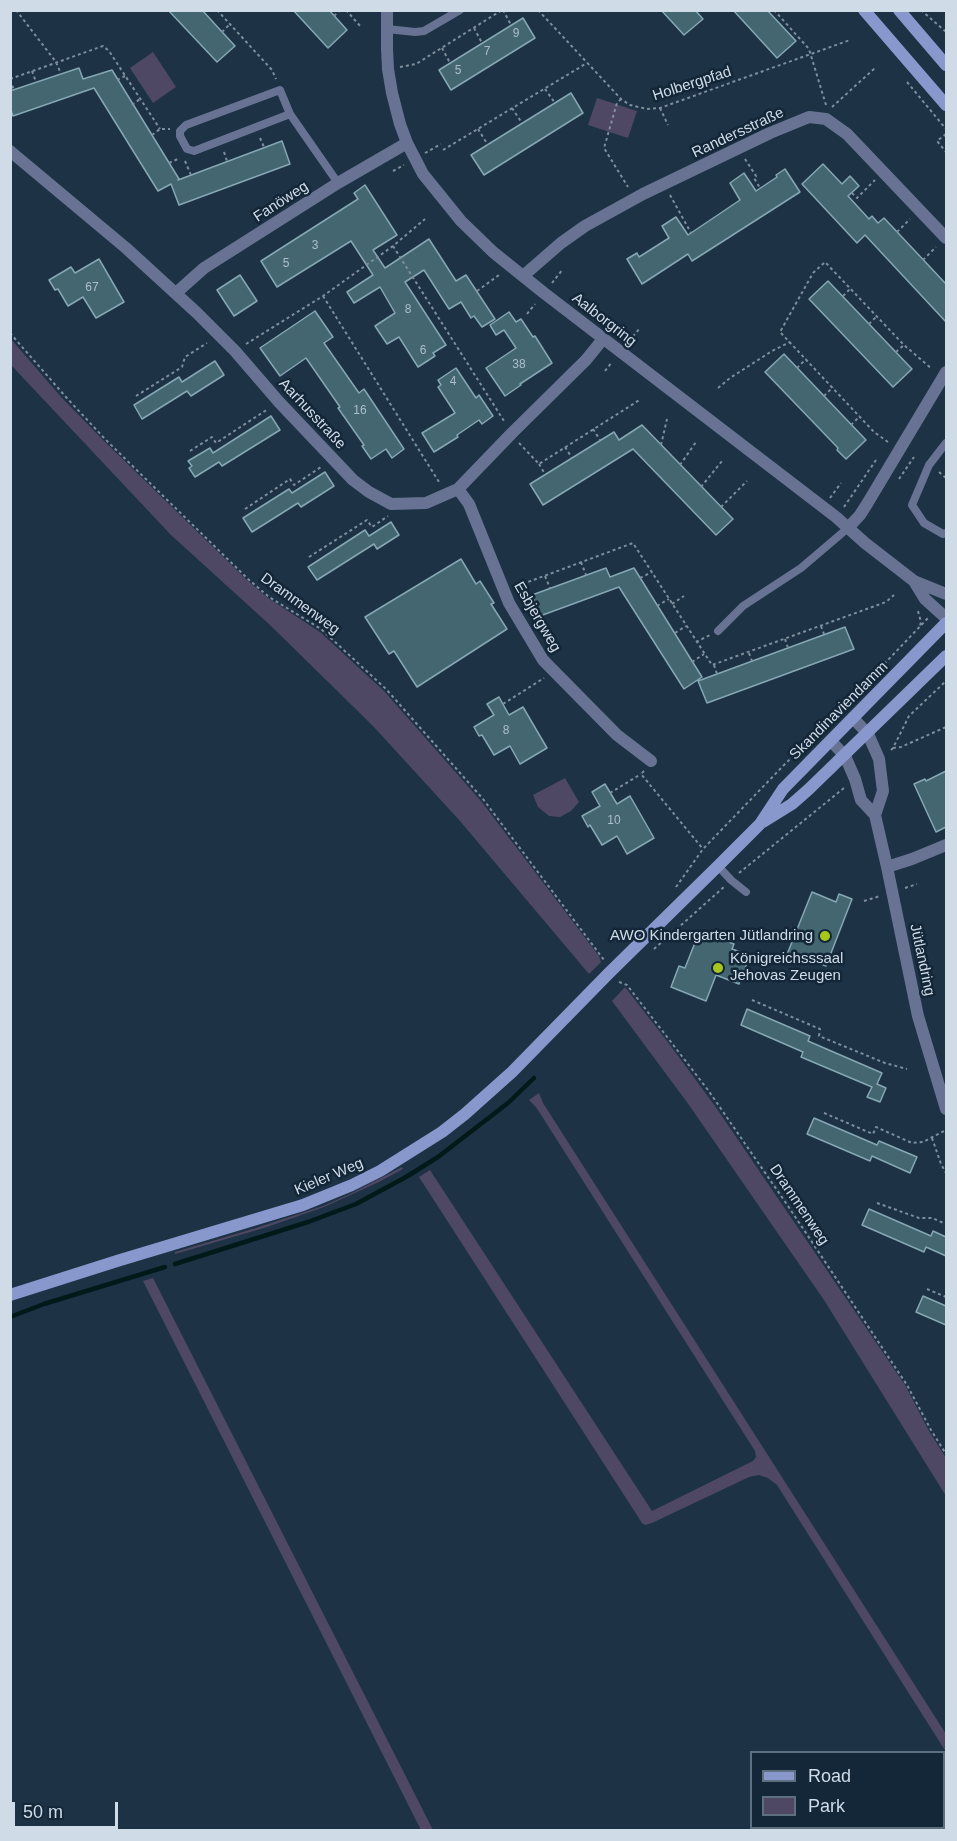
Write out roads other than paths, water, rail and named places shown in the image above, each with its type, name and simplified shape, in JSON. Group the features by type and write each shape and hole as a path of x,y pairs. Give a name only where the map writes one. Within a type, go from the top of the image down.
{"street":[{"name":"Aalborgring","path":"387,10 388,69 395,106 407,143 423,174 454,212 493,252 836,517 914,581 946,594"},
{"path":"864,10 946,105"},
{"path":"899,10 946,65"},
{"path":"926,42 946,50"},
{"name":"Randersstraße","path":"523,276 561,243 585,226 739,148 809,117 826,119 847,134 946,238"},
{"name":"Fanöweg","path":"176,293 204,268 338,183 407,143"},
{"name":"Aarhusstraße","path":"10,151 126,248 219,334 353,480 391,504 426,503 452,492"},
{"path":"452,492 586,360 603,339"},
{"path":"848,528 860,515 945,375"},
{"name":"Esbjergweg","path":"452,492 469,504 512,610 543,660 617,735 651,761"},
{"name":"Aalborgring","path":"914,581 925,599 946,618"},
{"name":"Skandinaviendamm","path":"760,824 780,791 946,623"},
{"name":"Skandinaviendamm","path":"600,982 760,824 792,804 868,734 946,656"},
{"name":"Jütlandring","path":"853,718 868,734 879,759 883,791 875,815"},
{"name":"Jütlandring","path":"831,741 845,756 861,800 875,815 918,1016 946,1109"},
{"path":"887,867 946,844"},
{"name":"Kieler Weg","path":"10,1295 303,1205 380,1171 442,1132 487,1095 600,982"}],"lane":[{"path":"387,29 424,31 460,10"},
{"path":"290,114 194,151 184,145 180,136 180,131 186,125 280,90 290,114 338,183"},
{"path":"946,443 928,465 912,505 924,523 943,534 946,533"},
{"path":"718,631 742,606 807,563 848,528"},
{"path":"718,866 746,892"}],"waterway":[{"path":"175,1264 308,1222 356,1204 438,1157 508,1103 534,1078"},
{"path":"10,1317 44,1304 165,1267"}],"place":[{"name":"AWO Kindergarten Jütlandring","path":"825,936"},
{"name":"Königreichsssaal Jehovas Zeugen","path":"718,968"}]}
